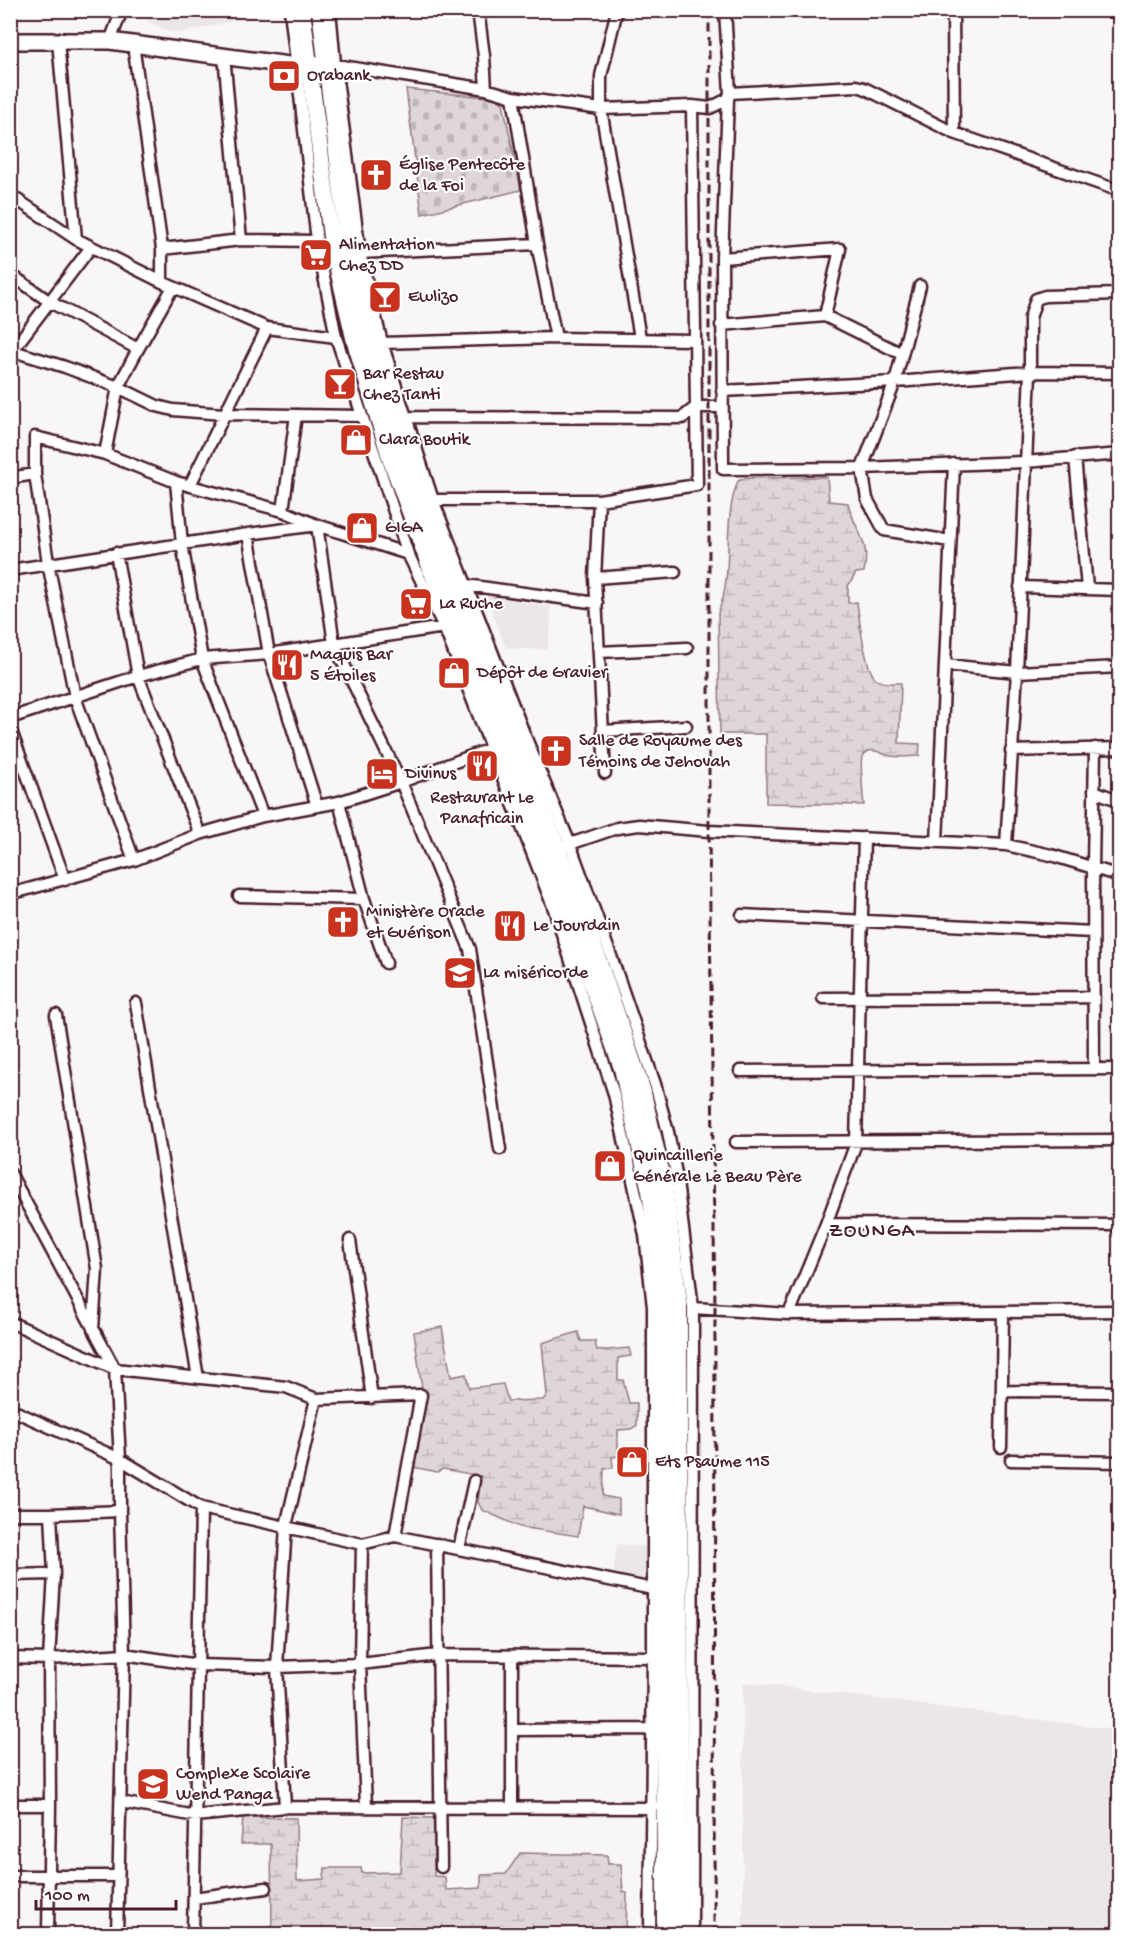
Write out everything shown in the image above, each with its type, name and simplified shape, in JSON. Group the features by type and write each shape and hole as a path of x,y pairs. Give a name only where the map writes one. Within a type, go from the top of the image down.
{"highway":[{"path":"302,10 302,65 332,244 355,342 391,460 432,572 564,906 622,1068 650,1191 661,1268 665,1325 665,1935"},
{"path":"320,10 330,64 348,244 370,337 406,457 448,571 564,846 578,900 642,1089 661,1166 676,1269 680,1342 680,1935"}],"main road":[{"path":"10,41 110,41 302,65 330,64"}],"street":[{"path":"110,41 122,10"},
{"path":"290,10 302,65 317,241 336,337 408,554 444,627 554,909 614,1094 645,1234 653,1307 650,1935"},
{"path":"330,10 330,64 360,253 382,343 433,500 525,736 564,846 628,1005 655,1084 666,1123 676,1174 693,1308 692,1935"},
{"path":"478,10 486,89"},
{"path":"617,10 600,76 601,109 640,338"},
{"path":"725,10 729,96 722,258 723,470 1025,462 1119,454"},
{"path":"953,10 954,133"},
{"path":"58,41 76,239"},
{"path":"133,44 162,249 162,282"},
{"path":"224,56 241,240"},
{"path":"330,64 486,89 513,97 601,109 692,106 710,108 729,96 855,86 870,91 954,133 1119,191"},
{"path":"513,97 537,244 556,338"},
{"path":"433,500 599,500 697,485 692,106"},
{"path":"10,195 91,247 162,282 267,328 336,337"},
{"path":"162,249 241,240 317,241"},
{"path":"360,253 537,244"},
{"path":"91,247 11,350 64,367 118,387 157,406 173,410 223,414 361,416"},
{"path":"722,258 840,249 825,316"},
{"path":"10,274 50,302 138,349"},
{"path":"920,286 895,382 862,468 867,499 884,530 950,541"},
{"path":"105,454 118,387 173,287"},
{"path":"1006,845 1017,672 1030,372 1030,318 1036,299 1045,296 1119,294"},
{"path":"721,325 825,316 902,354"},
{"path":"190,485 267,328"},
{"path":"382,343 556,338 694,340"},
{"path":"722,391 1030,372 1119,373"},
{"path":"405,417 682,418 696,407 722,407"},
{"path":"284,511 296,416"},
{"path":"134,860 75,697 48,563 35,474 35,437 105,454 176,482 284,511 317,525 408,554"},
{"path":"1075,457 1087,588"},
{"path":"937,842 954,464"},
{"path":"10,478 35,474"},
{"path":"176,482 182,544 202,659 263,816"},
{"path":"599,500 595,578 604,773"},
{"path":"10,570 317,525"},
{"path":"317,525 334,644 401,782 470,949 500,1149"},
{"path":"248,534 269,654 317,806"},
{"path":"116,553 138,676 200,834"},
{"path":"595,578 675,572"},
{"path":"466,585 597,603"},
{"path":"1020,587 1119,590"},
{"path":"10,718 138,676 202,659 269,654 444,627"},
{"path":"599,652 687,648"},
{"path":"945,665 1017,672 1119,668"},
{"path":"603,731 686,726"},
{"path":"10,728 65,880"},
{"path":"1094,1069 1095,748"},
{"path":"1011,751 1119,748"},
{"path":"10,894 134,860 200,834 263,816 339,802 490,749"},
{"path":"1094,791 1119,801"},
{"path":"339,802 364,899 386,963"},
{"path":"564,846 617,828 639,825 709,831 1006,845 1093,867 1119,876"},
{"path":"789,1314 826,1224 855,1143 864,838"},
{"path":"239,896 364,899"},
{"path":"742,915 1093,932"},
{"path":"823,998 1094,997"},
{"path":"136,1003 198,1378"},
{"path":"56,1015 98,1269 93,1330"},
{"path":"740,1071 1119,1069"},
{"path":"736,1142 1119,1140"},
{"path":"10,1173 115,1369 120,1459 124,1654 117,1935"},
{"path":"826,1224 1119,1226"},
{"path":"350,1240 372,1398"},
{"path":"693,1308 789,1314 1003,1314 1119,1311"},
{"path":"1001,1447 1003,1314"},
{"path":"10,1322 115,1369 286,1387 316,1399 421,1395 396,1536"},
{"path":"1002,1391 1119,1392"},
{"path":"285,1807 278,1667 286,1526 316,1399"},
{"path":"11,1409 120,1459 201,1508 362,1544 396,1536 653,1588"},
{"path":"1011,1460 1119,1462"},
{"path":"459,1549 474,1481"},
{"path":"193,1935 201,1508"},
{"path":"10,1514 120,1511"},
{"path":"48,1935 49,1659 54,1574 51,1514"},
{"path":"362,1544 360,1664 366,1806"},
{"path":"437,1544 441,1867"},
{"path":"10,1575 54,1574"},
{"path":"10,1659 124,1654 198,1665 278,1667 360,1664 438,1655 653,1657"},
{"path":"512,1656 512,1808"},
{"path":"512,1730 652,1729"},
{"path":"121,1802 195,1816 285,1807 651,1808"},
{"path":"10,1805 50,1805"},
{"path":"10,1876 118,1876"},
{"path":"194,1899 266,1888"}],"shaded area":[{"path":"151,10 277,11 180,33 167,31 146,20"},
{"path":"486,595 550,607 551,625 547,650 506,648"},
{"path":"617,1544 648,1547 647,1582 613,1576"},
{"path":"746,1682 1119,1730 1119,1934 743,1934 743,1686"}],"green space":[{"path":"406,89 495,98 503,103 521,190 422,214"},
{"path":"827,477 829,501 848,503 864,544 866,561 864,572 856,573 848,586 848,603 857,602 869,667 877,680 901,683 899,743 920,744 919,756 894,757 868,751 862,758 861,766 864,805 766,803 766,734 720,734 718,613 726,581 733,497 738,481 745,478"},
{"path":"442,1327 451,1377 466,1374 469,1388 503,1384 508,1401 543,1400 547,1395 542,1343 578,1332 581,1341 595,1341 597,1351 629,1348 631,1356 618,1358 618,1380 623,1380 629,1403 637,1403 637,1425 631,1429 618,1430 618,1456 612,1457 613,1468 604,1469 603,1496 619,1499 619,1514 583,1506 578,1536 520,1527 482,1510 478,1502 481,1476 443,1469 437,1472 413,1467 427,1395 422,1389 414,1332"},
{"path":"243,1817 296,1818 297,1881 324,1879 325,1868 361,1868 362,1873 400,1872 403,1817 434,1818 434,1876 445,1877 446,1890 481,1888 481,1875 506,1874 520,1853 607,1855 608,1864 621,1864 623,1892 627,1893 626,1934 244,1934 245,1928 272,1928 271,1844 241,1844"}],"railway":[{"path":"709,10 709,831 715,1309 714,1934"}],"place":[{"name":"Orabank","path":"284,76"},
{"name":"Église Pentecôte de la Foi","path":"376,175"},
{"name":"Alimentation Chez DD","path":"316,255"},
{"name":"Ewlizo","path":"385,297"},
{"name":"Bar Restau Chez Tanti","path":"340,384"},
{"name":"Clara Boutik","path":"356,440"},
{"name":"GIGA","path":"362,528"},
{"name":"La Ruche","path":"416,604"},
{"name":"Maquis Bar 5 Étoiles","path":"287,665"},
{"name":"Dépôt de Gravier","path":"454,673"},
{"name":"Salle de Royaume des Témoins de Jehovah","path":"556,751"},
{"name":"Restaurant Le Panafricain","path":"482,766"},
{"name":"Divinus","path":"382,774"},
{"name":"Ministère Oracle et Guérison","path":"343,922"},
{"name":"Le Jourdain","path":"510,926"},
{"name":"La miséricorde","path":"460,973"},
{"name":"Quincaillerie Générale Le Beau Père","path":"610,1166"},
{"name":"Ets Psaume 115","path":"632,1462"},
{"name":"Complexe Scolaire Wend Panga","path":"153,1784"}],"district":[{"name":"ZOUNGA","path":"872,1232"}]}
